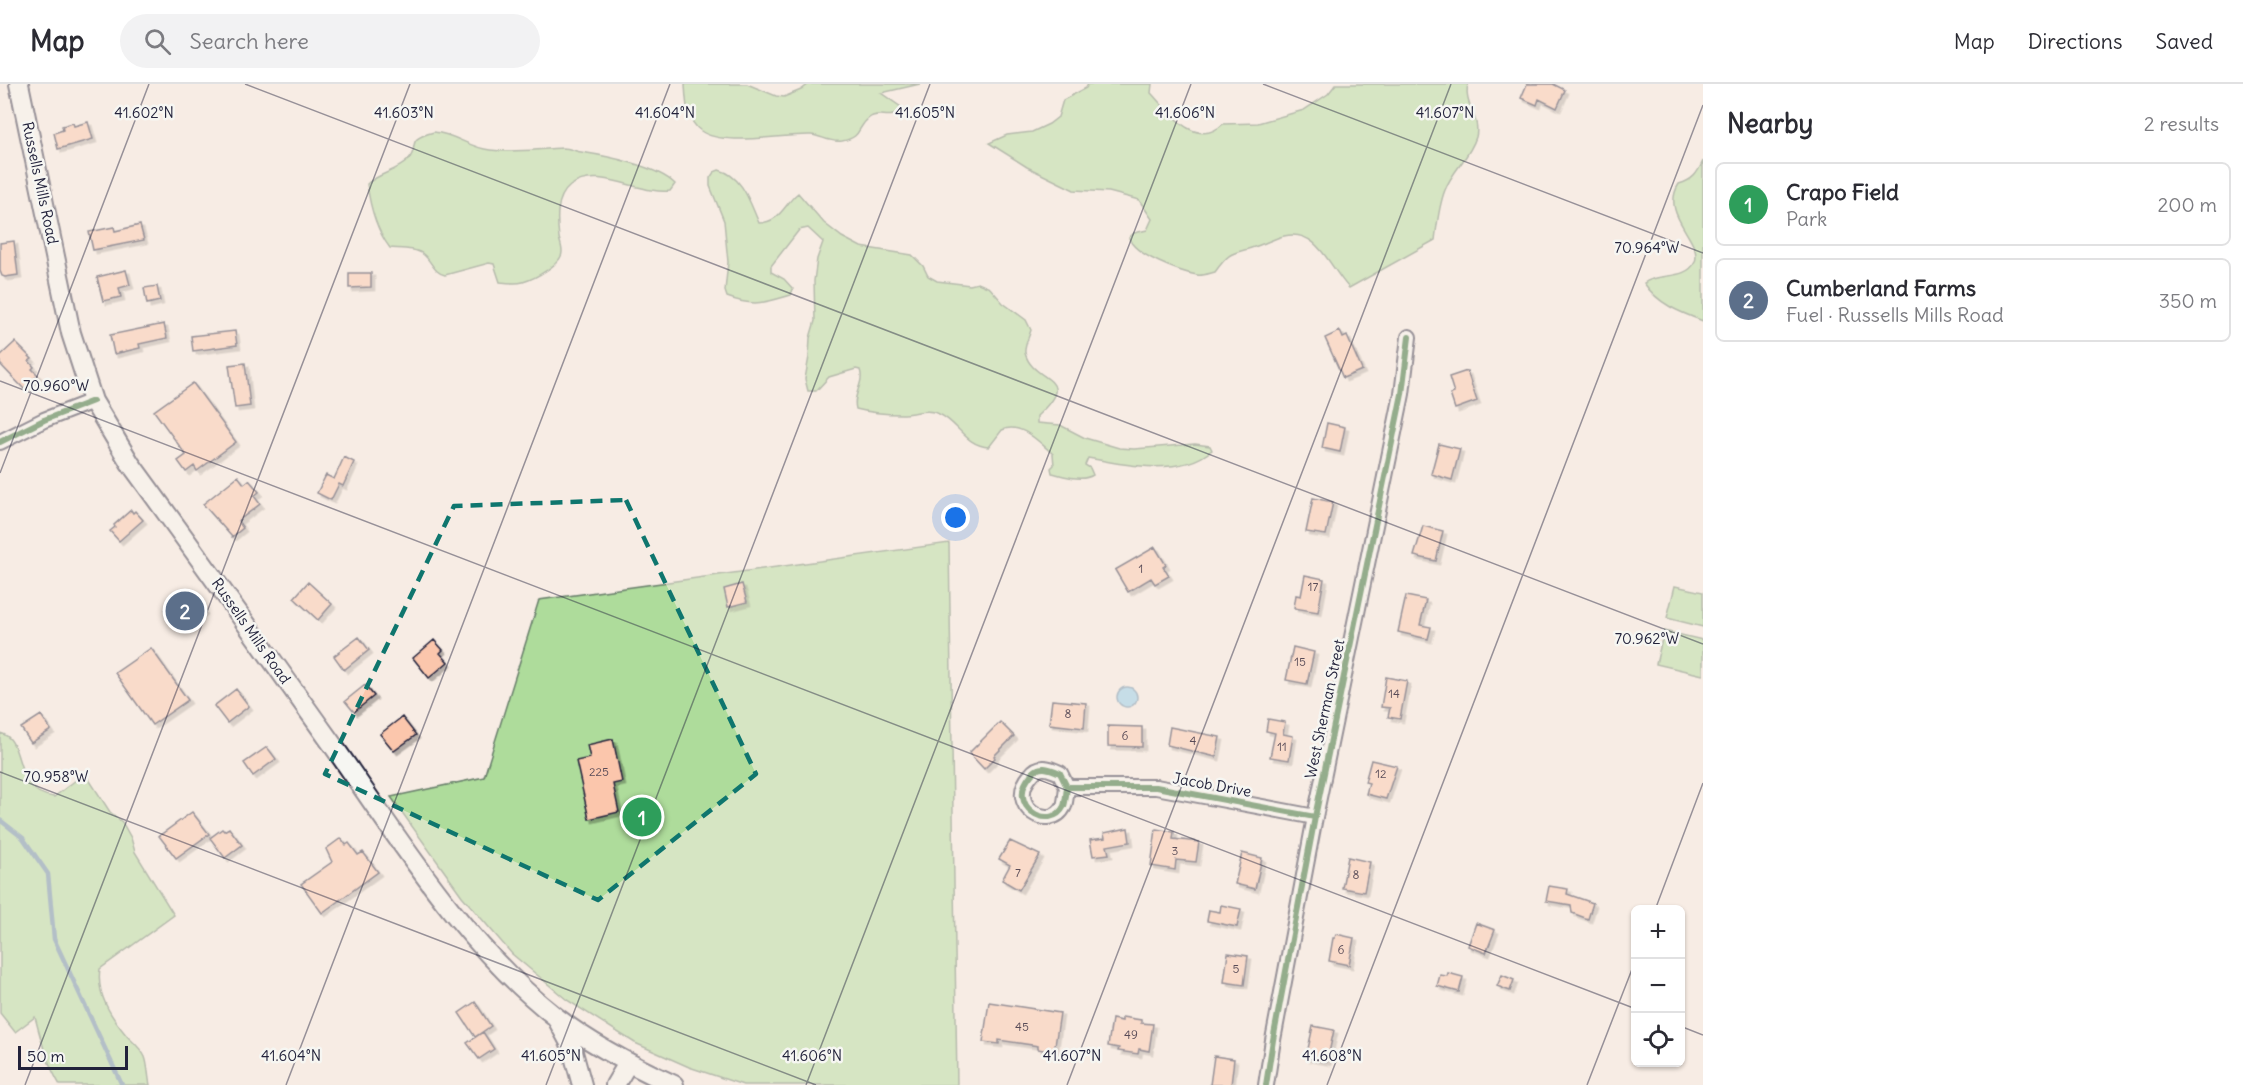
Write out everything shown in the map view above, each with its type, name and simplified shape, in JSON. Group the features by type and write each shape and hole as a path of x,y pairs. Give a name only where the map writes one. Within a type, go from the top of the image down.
{"main road":[{"name":"Russells Mills Road","path":"19,84 71,333 93,401 130,463 450,908 500,967 556,1017 628,1063 674,1085"},
{"path":"556,1017 571,1045 582,1085"},
{"path":"615,1085 628,1063"}],"street":[{"name":"West Sherman Street","path":"1266,1085 1315,817 1402,394 1409,337"},
{"path":"0,442 44,420 93,401"},
{"name":"Jacob Drive","path":"1067,787 1155,788 1315,817"}],"highlighted area":[{"path":"626,500 756,774 598,900 325,774 454,506"}],"green space":[{"path":"685,84 747,84 784,97 809,84 920,84 881,93 901,107 898,112 890,116 873,116 865,122 856,135 838,141 811,135 754,139 711,136 701,131 692,121 688,110"},
{"path":"1088,84 1152,84 1151,93 1175,118 1193,131 1203,133 1213,131 1223,124 1258,123 1304,110 1328,94 1336,84 1468,84 1468,99 1477,130 1470,151 1445,190 1435,240 1349,288 1314,243 1296,235 1284,236 1233,253 1215,272 1197,275 1158,262 1139,251 1133,244 1129,238 1134,233 1147,230 1152,219 1139,200 1109,192 1074,190 1027,167 989,143 1007,135 1032,132 1049,124 1058,117 1063,100 1086,88"},
{"path":"434,132 449,135 482,149 517,151 563,148 604,156 644,167 675,184 670,191 659,191 606,179 581,180 565,191 559,203 559,238 562,252 561,257 547,270 521,283 500,282 494,264 489,263 445,275 438,272 427,258 417,251 390,248 374,217 367,184 403,164 412,155 416,141"},
{"path":"1703,161 1703,321 1677,311 1662,302 1644,283 1685,272 1695,262 1696,254 1693,245 1677,217 1674,195 1679,184 1694,176"},
{"path":"719,170 727,173 740,184 759,223 772,220 798,193 824,223 842,237 861,247 912,255 923,266 928,276 937,281 970,285 978,283 990,288 1003,303 1026,320 1031,330 1025,353 1036,370 1055,386 1055,393 1049,403 1037,416 1037,423 1060,425 1085,438 1119,448 1195,444 1210,446 1212,450 1185,464 1169,466 1135,466 1088,458 1085,465 1090,468 1093,475 1073,478 1052,473 1053,454 1030,434 1016,428 1002,430 989,447 974,443 946,418 935,412 891,414 856,409 856,398 861,379 860,370 856,369 829,377 816,391 808,391 805,379 810,338 815,321 814,281 817,259 823,242 808,228 799,230 771,266 771,272 784,279 793,289 791,295 759,303 727,297 725,291 728,262 724,221 710,186 710,178 714,172"},
{"path":"949,543 957,1085 743,1085 689,1067 635,1043 567,1000 512,954 462,896 391,797 484,777 539,600"},
{"path":"1675,586 1703,592 1703,627 1667,618"},
{"path":"1664,631 1703,640 1703,675 1656,664"},
{"path":"0,733 8,737 14,745 25,776 31,786 40,793 54,797 85,773 110,812 122,822 131,838 135,852 174,915 100,969 100,987 106,1005 121,1029 145,1057 150,1085 60,1085 48,1060 35,1017 15,1032 0,1013"}],"water":[{"path":"1123,687 1131,687 1137,693 1137,701 1131,707 1123,707 1117,701 1117,693"}],"building":[{"path":"1527,84 1553,84 1565,90 1557,108 1539,99 1537,105 1521,98"},
{"path":"88,122 93,139 58,149 54,133 63,130 62,126 73,123 74,126"},
{"path":"140,225 144,240 93,250 89,232 114,227 115,231"},
{"path":"14,241 18,275 5,277 0,271 0,243"},
{"path":"126,270 130,285 119,288 121,297 103,301 97,277"},
{"path":"349,273 371,273 371,287 349,288"},
{"path":"157,286 160,301 147,304 144,288"},
{"path":"164,324 167,338 139,344 140,348 114,354 110,335"},
{"path":"235,331 237,345 193,351 191,336"},
{"path":"1340,331 1343,338 1347,336 1362,370 1343,378 1325,338"},
{"path":"15,342 32,359 29,361 34,367 32,369 38,375 24,389 0,364 0,356"},
{"path":"245,363 250,406 235,408 229,365"},
{"path":"1467,371 1477,401 1455,409 1450,394 1454,393 1449,377"},
{"path":"193,383 236,442 197,471 194,466 186,472 178,461 186,455 154,411"},
{"path":"1327,423 1345,427 1340,452 1322,448"},
{"path":"1439,444 1460,449 1452,480 1431,474"},
{"path":"344,457 354,462 343,486 339,484 331,500 317,493 326,475 334,479"},
{"path":"238,476 244,484 249,480 259,492 254,496 260,504 238,521 243,528 232,537 203,504"},
{"path":"1313,498 1333,502 1326,535 1306,532"},
{"path":"131,510 143,520 119,541 110,531"},
{"path":"1423,526 1443,531 1436,561 1414,556"},
{"path":"1155,547 1166,565 1163,567 1169,576 1155,584 1151,578 1128,592 1115,570"},
{"path":"1305,575 1324,579 1318,612 1294,608 1296,595 1301,596"},
{"path":"308,582 332,604 318,620 294,598"},
{"path":"742,584 747,602 728,607 724,589"},
{"path":"191,592 204,611 179,629 165,610"},
{"path":"1406,596 1426,600 1420,625 1431,627 1428,639 1398,632"},
{"path":"359,637 369,650 344,670 334,656"},
{"path":"434,640 443,650 440,653 448,662 429,678 413,658"},
{"path":"1293,647 1314,652 1307,684 1286,680"},
{"path":"151,648 188,700 152,725 115,673"},
{"path":"1386,677 1407,681 1400,719 1388,717 1390,708 1381,707"},
{"path":"365,685 374,696 354,712 345,701"},
{"path":"236,689 249,706 227,723 214,706"},
{"path":"1052,700 1086,703 1084,728 1049,724"},
{"path":"41,715 51,730 31,743 21,728"},
{"path":"402,717 416,735 394,751 380,734"},
{"path":"1268,719 1285,722 1283,734 1293,736 1289,760 1270,757 1275,733 1266,731"},
{"path":"1000,722 1014,736 984,769 969,753"},
{"path":"1108,726 1142,727 1142,747 1108,746"},
{"path":"1170,727 1220,737 1216,757 1167,745"},
{"path":"613,739 622,782 613,784 619,812 589,819 576,761 590,758 587,745"},
{"path":"267,747 276,759 253,776 244,763"},
{"path":"1371,760 1397,766 1386,799 1366,794 1369,783 1365,782"},
{"path":"192,812 209,834 176,858 159,836"},
{"path":"229,828 242,845 225,858 210,838 222,829 224,831"},
{"path":"1128,828 1130,842 1107,846 1109,854 1093,856 1090,840 1105,838 1104,833"},
{"path":"1156,829 1174,832 1173,839 1199,842 1196,862 1176,860 1175,870 1151,866"},
{"path":"341,838 346,845 349,843 358,855 363,852 378,872 322,913 301,884 332,862 326,849"},
{"path":"1010,841 1040,855 1019,890 1002,880 1010,865 999,859"},
{"path":"1242,853 1262,858 1255,889 1235,884"},
{"path":"1348,857 1370,862 1364,892 1342,888"},
{"path":"1549,886 1568,889 1567,894 1593,903 1588,919 1572,913 1571,905 1546,901"},
{"path":"1221,905 1241,909 1237,927 1207,921 1209,910 1220,912"},
{"path":"1476,923 1495,930 1486,953 1468,946"},
{"path":"1336,934 1354,938 1349,965 1329,961 1333,938"},
{"path":"1228,953 1248,956 1244,985 1224,982"},
{"path":"1448,973 1463,977 1459,992 1437,986 1440,975 1447,976"},
{"path":"1502,975 1514,980 1510,991 1497,986"},
{"path":"475,1002 491,1026 475,1037 459,1013"},
{"path":"989,1002 1060,1013 1054,1052 1038,1049 1038,1046 999,1040 999,1044 983,1042"},
{"path":"1122,1017 1153,1024 1149,1051 1139,1049 1138,1054 1118,1051 1119,1048 1108,1046 1112,1019 1122,1021"},
{"path":"1313,1026 1334,1030 1327,1062 1306,1058"},
{"path":"483,1032 494,1049 479,1059 467,1043"},
{"path":"1214,1056 1234,1059 1231,1085 1210,1085"}],"waterway":[{"path":"0,820 23,838 48,874 54,939 122,1085"}],"cycle path":[{"path":"1266,1085 1315,817 1402,394 1409,337"},
{"path":"0,442 44,420 93,401"},
{"path":"1067,787 1060,773 1048,769 1037,769 1024,786 1023,797 1026,806 1032,812 1050,817 1058,814 1064,806 1067,787 1156,787 1315,817"}],"place":[{"name":"Cumberland Farms","path":"185,611"},
{"name":"Crapo Field","path":"642,817"}]}
